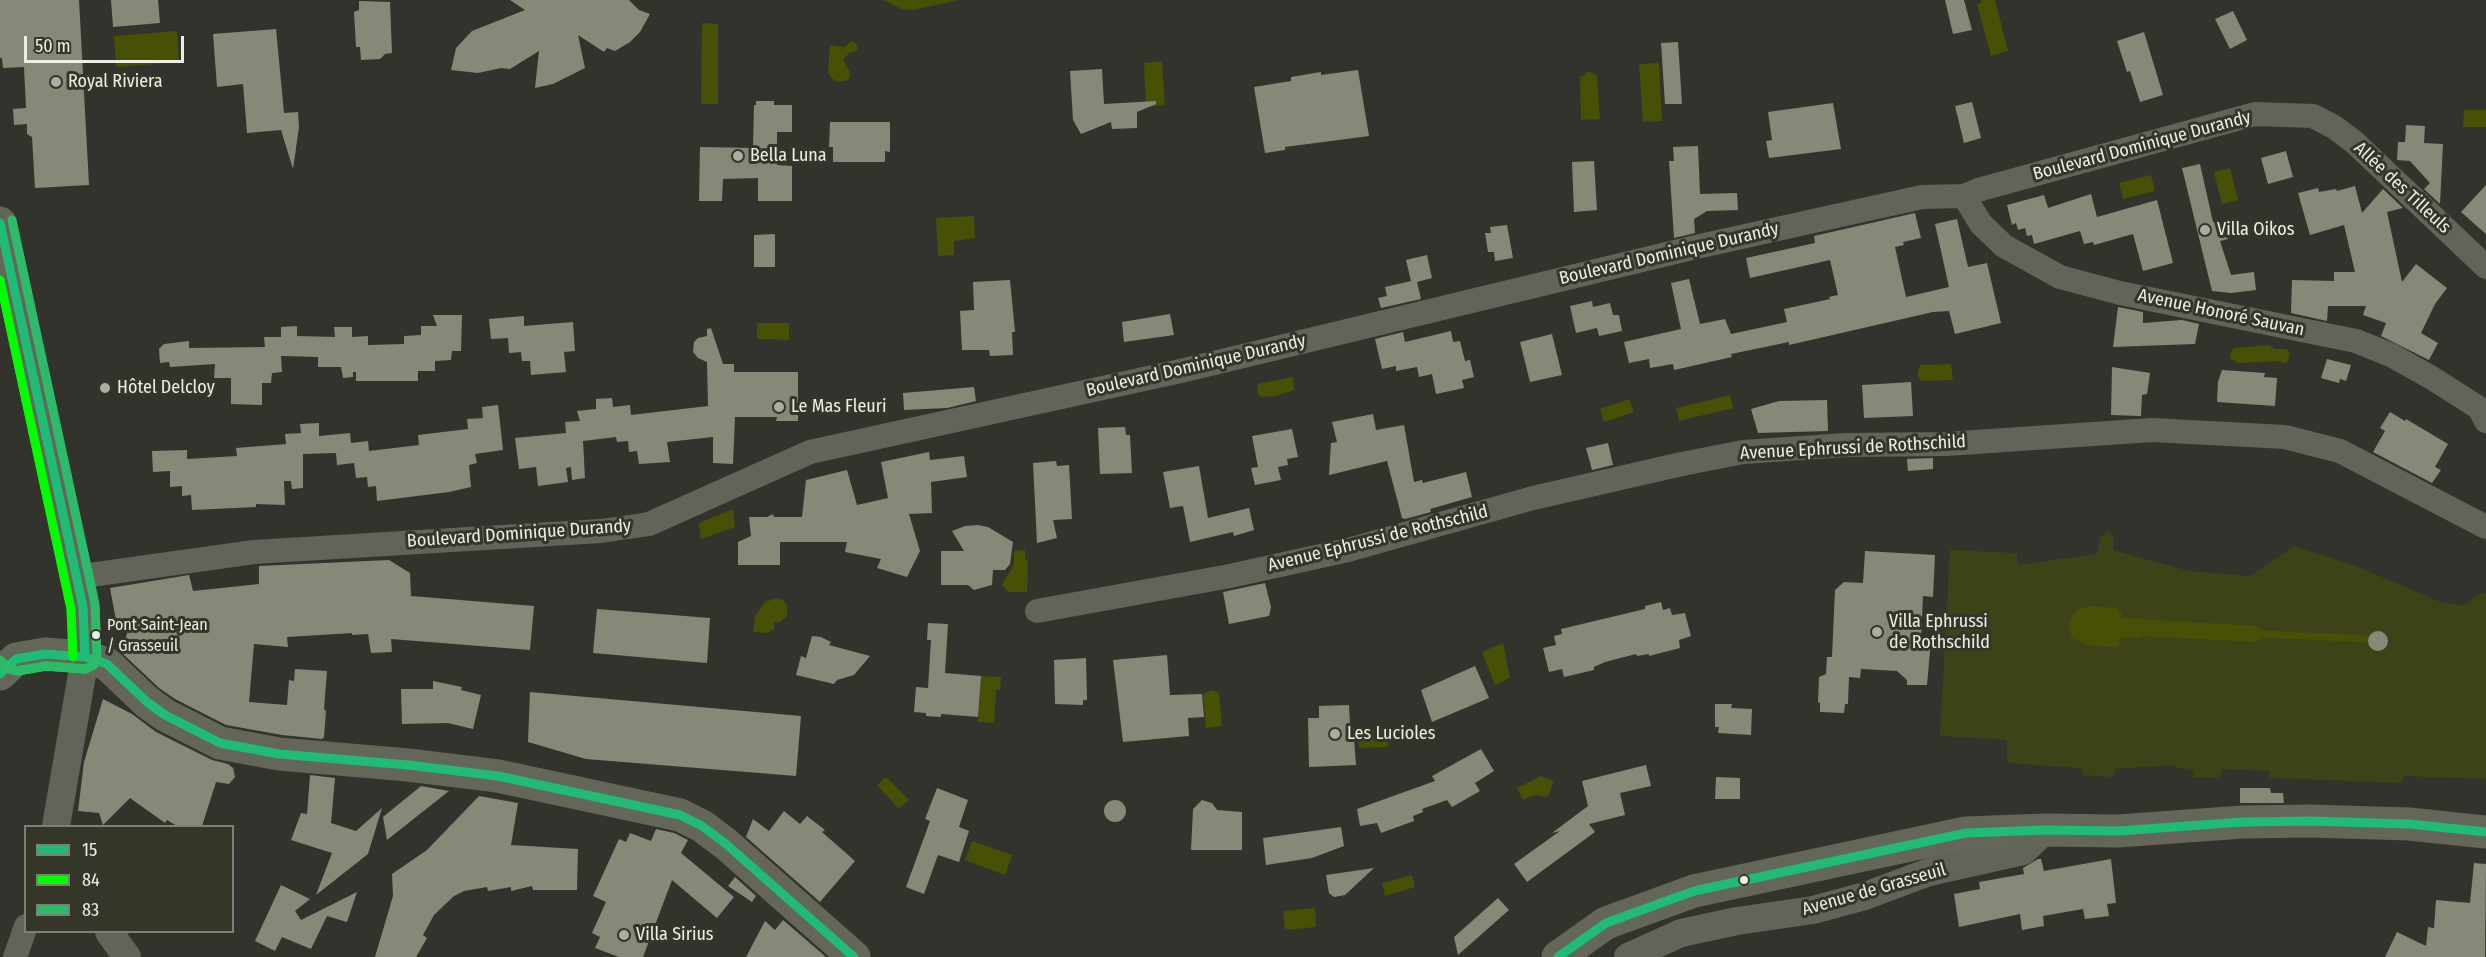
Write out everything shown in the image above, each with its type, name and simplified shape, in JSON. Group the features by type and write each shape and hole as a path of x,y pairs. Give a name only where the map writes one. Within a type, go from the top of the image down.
{"main road":[{"path":"0,223 83,607 76,655"},
{"path":"4,659 45,654 76,655 107,664 147,702 165,715 220,743 279,754 408,765 498,776 680,815 702,826 726,844 854,957"},
{"path":"1558,957 1606,923 1694,891 1966,833 2045,830 2118,831 2243,822 2310,821 2409,824 2486,832"}],"street":[{"name":"Boulevard Dominique Durandy","path":"76,577 254,552 601,531 649,524 810,452 1185,370 1696,247 1922,197 1964,196 1978,190 2255,114 2313,116"},
{"name":"Allée des Tilleuls","path":"2313,116 2334,127 2353,141 2486,267"},
{"name":"Avenue Honoré Sauvan","path":"1964,196 1981,224 2004,246 2060,277 2120,292 2356,341 2391,355 2484,412"},
{"name":"Avenue Ephrussi de Rothschild","path":"1037,611 1230,576 1348,550 1533,498 1682,464 1743,452 1846,445 1946,444 2152,430 2285,437 2340,451 2486,527"},
{"path":"56,825 76,655"},
{"name":"Avenue de Grasseuil","path":"1628,957 1681,933 1737,921 1813,910 1865,896 1929,872 2023,851 2045,830"},
{"path":"15,957 24,932"},
{"path":"110,933 128,957"}],"shaded area":[{"path":"883,0 959,0 913,10 902,9"},
{"path":"1981,0 1995,0 2008,51 1991,56 1977,4 1981,3"},
{"path":"702,23 718,24 718,104 701,104"},
{"path":"177,31 179,62 116,67 114,36"},
{"path":"852,41 856,43 858,50 848,54 843,60 851,74 848,80 838,82 831,78 828,72 830,45 844,47"},
{"path":"1162,61 1165,105 1146,107 1144,63"},
{"path":"1659,63 1662,121 1643,122 1639,64"},
{"path":"1587,71 1597,75 1600,119 1581,120 1580,77 1584,76"},
{"path":"2464,110 2486,110 2486,127 2463,127"},
{"path":"2230,168 2238,200 2222,204 2214,172"},
{"path":"2151,175 2155,191 2123,199 2119,183"},
{"path":"974,216 975,238 954,241 954,255 938,256 936,218"},
{"path":"757,323 789,323 789,340 757,339"},
{"path":"2269,345 2275,349 2286,349 2290,353 2288,361 2282,364 2281,361 2238,363 2230,358 2231,351 2235,348"},
{"path":"1951,364 1953,380 1921,381 1917,374 1920,365"},
{"path":"1293,377 1294,390 1276,396 1261,397 1258,394 1257,384"},
{"path":"1730,395 1733,408 1679,421 1676,408"},
{"path":"1629,399 1634,412 1604,422 1600,409"},
{"path":"733,509 735,527 701,539 699,523"},
{"path":"2108,531 2114,538 2113,550 2189,571 2250,576 2294,546 2356,566 2443,603 2464,605 2482,592 2486,593 2486,779 2404,776 2402,783 2270,778 2269,771 2221,769 2221,775 2217,778 2194,777 2191,769 2177,768 2176,765 2115,769 2112,777 2083,775 2080,768 2007,763 2007,740 1940,736 1950,550 2017,553 2018,565 2097,554 2100,537"},
{"path":"1025,550 1025,558 1028,562 1027,592 1008,592 1002,585 1014,564 1014,551"},
{"path":"777,598 783,600 787,605 787,616 779,623 774,622 774,629 767,633 753,632 755,616 765,602"},
{"path":"2089,606 2118,608 2118,611 2122,612 2121,618 2258,626 2264,634 2257,642 2142,636 2141,638 2121,637 2116,647 2088,645 2072,638 2068,624 2076,611"},
{"path":"1503,643 1510,678 1495,685 1482,652"},
{"path":"981,676 1001,677 1000,690 996,690 994,723 978,722"},
{"path":"1211,690 1219,693 1222,726 1206,728 1203,694"},
{"path":"1387,728 1388,747 1359,748 1359,729"},
{"path":"1541,776 1554,781 1548,797 1535,795 1523,800 1517,788"},
{"path":"886,777 909,800 899,809 877,785"},
{"path":"972,841 1012,855 1005,875 965,860"},
{"path":"1412,875 1415,887 1385,896 1382,883"},
{"path":"1315,908 1316,927 1285,930 1283,911"}],"building":[{"name":"Royal Riviera","path":"0,0 79,0 89,185 35,188 32,137 27,134 27,124 14,125 13,109 26,108 24,67 3,68 2,58 0,58"},
{"path":"111,0 158,0 160,23 113,27"},
{"path":"510,0 629,0 639,10 650,14 640,32 630,42 615,51 607,48 604,52 578,35 585,68 553,84 535,88 539,51 510,69 501,68 478,73 451,70 456,48 472,31 525,10"},
{"path":"1945,0 1964,0 1972,30 1953,34"},
{"path":"359,1 390,2 392,53 385,54 380,59 361,60 360,47 356,47 354,12 359,10"},
{"path":"2233,11 2247,40 2230,49 2215,19"},
{"path":"276,29 284,113 298,112 299,127 293,169 281,130 247,133 243,84 217,87 213,34"},
{"path":"2144,32 2163,95 2140,102 2117,41"},
{"path":"1678,42 1682,104 1665,104 1661,43"},
{"path":"1102,69 1104,104 1156,101 1156,104 1137,112 1137,128 1112,129 1111,122 1081,134 1073,120 1070,71"},
{"path":"1358,70 1369,136 1285,147 1285,150 1265,153 1254,87 1291,81 1291,77 1321,72 1321,75"},
{"name":"Bella Luna","path":"756,101 774,101 774,105 792,105 792,132 777,132 777,165 792,166 792,201 758,201 758,178 723,179 722,201 699,201 700,147 753,148"},
{"path":"1972,102 1981,138 1964,143 1955,106"},
{"path":"1833,103 1841,149 1769,158 1766,141 1772,140 1768,112"},
{"path":"830,122 890,122 890,152 885,151 885,162 833,162 833,147 829,147"},
{"path":"2406,125 2425,126 2424,143 2443,144 2440,204 2424,189 2430,183 2410,161 2397,160 2398,142 2405,142"},
{"path":"1698,146 1700,194 1737,193 1738,210 1707,211 1694,219 1695,233 1674,238 1669,161 1674,161 1673,147"},
{"path":"2286,151 2293,177 2268,184 2261,158"},
{"path":"1594,161 1597,210 1574,212 1572,162"},
{"path":"2200,164 2213,222 2224,221 2228,239 2220,241 2231,275 2254,272 2256,290 2231,293 2212,291 2182,168"},
{"path":"2486,185 2486,234 2461,212"},
{"path":"2355,186 2362,213 2383,189 2403,208 2387,212 2402,282 2416,264 2447,288 2435,304 2421,333 2438,343 2429,360 2381,336 2386,323 2363,315 2366,306 2328,306 2327,321 2291,313 2292,280 2334,281 2334,272 2355,272 2344,225 2310,235 2298,193 2318,188 2319,192 2336,189 2337,191"},
{"path":"2091,194 2097,217 2157,200 2173,263 2143,271 2133,234 2094,245 2093,242 2084,244 2080,231 2034,244 2032,235 2027,236 2025,228 2018,230 2016,223 2012,225 2007,205 2044,195 2048,208"},
{"path":"1915,213 1921,238 1903,242 1904,245 1895,247 1906,297 1949,287 1935,224 1957,219 1968,267 1987,263 2001,323 1955,334 1949,311 1933,312 1789,345 1789,342 1731,354 1732,357 1674,370 1673,364 1650,368 1649,359 1629,363 1624,342 1681,329 1671,283 1689,279 1700,324 1725,319 1731,334 1787,322 1784,309 1830,299 1829,297 1838,295 1830,260 1750,278 1746,258 1815,243 1814,236"},
{"path":"1507,225 1513,258 1495,261 1494,252 1488,252 1485,233 1491,233 1490,227"},
{"path":"775,234 775,267 754,267 754,235"},
{"path":"1427,255 1432,278 1417,282 1421,299 1381,308 1378,298 1387,296 1385,287 1411,281 1406,260"},
{"path":"1010,280 1015,332 1012,332 1013,355 990,356 989,350 962,350 960,311 974,310 973,282"},
{"path":"1592,301 1593,307 1610,303 1613,315 1619,315 1622,331 1599,336 1597,328 1576,333 1570,306"},
{"path":"2118,307 2143,312 2143,323 2182,320 2199,324 2195,344 2113,347"},
{"path":"1170,314 1174,335 1124,342 1122,322"},
{"path":"433,315 462,315 461,351 452,351 451,360 435,361 435,371 418,371 418,381 356,381 356,372 353,372 353,377 343,378 341,367 318,367 318,357 281,356 282,372 272,373 271,383 262,383 262,405 231,404 231,378 214,378 215,364 170,367 169,362 160,363 159,349 164,344 189,341 189,348 265,347 264,337 281,337 281,327 297,326 297,336 335,337 334,327 352,327 352,337 368,336 368,345 404,344 404,336 421,335 421,326 437,326"},
{"path":"524,316 524,326 573,322 575,351 564,352 566,372 531,375 530,361 522,361 521,352 509,353 508,338 491,339 489,319"},
{"path":"711,328 723,364 734,364 734,372 798,372 798,421 776,421 777,417 735,417 733,464 713,463 713,437 667,442 670,462 639,464 637,451 629,452 628,441 617,442 616,437 583,441 585,478 572,480 571,467 566,468 568,482 538,486 536,467 519,469 515,438 566,433 565,422 580,421 577,411 596,409 596,399 612,398 613,407 630,405 631,415 708,406 707,362 698,358 693,352 694,342 698,338 707,336 707,329"},
{"path":"1451,331 1453,342 1460,341 1465,361 1470,360 1474,377 1462,380 1464,388 1436,394 1432,374 1419,377 1417,367 1396,371 1396,366 1382,369 1375,339 1403,332 1405,342"},
{"path":"1552,334 1562,375 1530,382 1520,342"},
{"path":"2327,359 2351,365 2346,381 2340,379 2339,383 2321,378"},
{"path":"2112,367 2150,373 2147,394 2142,395 2141,416 2111,415"},
{"path":"2222,370 2265,373 2264,377 2277,378 2275,406 2217,402 2218,382"},
{"path":"1911,382 1913,416 1864,418 1862,385"},
{"path":"974,387 976,401 947,408 904,410 903,393"},
{"path":"1827,400 1828,431 1758,433 1751,409 1779,401"},
{"path":"498,405 503,450 475,454 477,463 469,465 471,487 449,492 377,501 376,486 368,487 367,477 356,478 354,463 337,465 336,453 303,454 303,488 292,489 291,481 284,481 285,505 256,504 256,507 192,510 191,495 182,496 182,486 170,487 170,471 153,472 152,451 187,450 187,459 237,456 236,448 286,444 285,434 301,433 300,424 319,423 319,436 350,433 351,443 368,441 369,451 419,445 418,435 468,429 467,419 483,418 482,407"},
{"path":"2390,412 2448,444 2435,467 2441,470 2432,483 2373,452 2385,431 2380,428"},
{"path":"1373,414 1376,430 1404,425 1414,482 1422,480 1423,483 1466,472 1472,497 1405,519 1402,518 1387,461 1329,475 1331,443 1337,442 1332,422"},
{"path":"1125,427 1126,435 1130,435 1132,473 1100,474 1098,428"},
{"path":"1292,429 1298,457 1287,459 1288,465 1278,467 1281,480 1255,485 1251,468 1258,467 1252,436"},
{"path":"1608,443 1613,465 1592,470 1586,448"},
{"path":"929,452 930,460 964,456 967,477 931,482 932,513 909,514 920,551 907,577 877,568 881,559 845,552 847,542 780,542 780,565 738,565 738,542 751,536 749,517 767,517 773,514 774,517 802,517 806,480 847,470 857,505 888,498 881,462"},
{"path":"1933,458 1933,469 1908,471 1907,459"},
{"path":"1056,461 1057,466 1069,465 1072,519 1053,520 1057,538 1037,543 1033,463"},
{"path":"1199,466 1208,518 1249,508 1254,530 1234,536 1233,532 1190,542 1183,506 1170,508 1163,472"},
{"path":"965,526 988,527 1013,542 1010,564 1005,570 993,570 992,585 974,590 968,585 941,585 941,551 964,551 952,531"},
{"name":"Villa Ephrussi de Rothschild","path":"1865,551 1935,555 1933,597 1923,596 1921,639 1931,640 1927,685 1907,685 1907,680 1897,671 1861,669 1860,678 1849,677 1848,704 1845,704 1844,713 1820,712 1819,677 1826,674 1827,657 1832,657 1835,590 1844,582 1863,583"},
{"path":"389,560 410,573 411,596 534,606 530,650 391,639 392,652 371,653 368,634 352,635 352,633 287,637 288,647 254,644 249,702 287,705 289,680 294,681 295,669 327,671 324,709 326,711 322,739 282,735 226,725 175,699 159,688 122,653 128,630 118,631 110,588 189,575 193,591 259,584 259,566"},
{"path":"1265,583 1271,607 1269,616 1229,624 1223,592"},
{"path":"1661,602 1663,610 1670,608 1672,615 1685,613 1691,636 1679,640 1680,648 1649,656 1649,654 1637,656 1636,654 1605,662 1594,667 1594,670 1564,677 1562,669 1549,672 1543,648 1556,645 1554,636 1562,634 1561,629 1645,609 1645,606"},
{"path":"597,609 710,618 707,663 593,653"},
{"path":"928,623 948,624 945,673 981,676 978,717 941,714 941,717 926,716 926,713 914,712 916,687 928,688 931,640 927,640"},
{"path":"2378,631 2385,634 2388,641 2385,648 2378,651 2371,648 2368,641 2371,634"},
{"path":"812,636 831,642 829,645 870,656 854,675 837,680 834,684 796,675 801,656 806,658"},
{"path":"1167,655 1170,695 1202,694 1204,717 1188,718 1189,736 1123,742 1113,660"},
{"path":"1086,658 1087,700 1083,700 1083,705 1055,704 1054,660"},
{"path":"1475,666 1489,698 1432,722 1421,690"},
{"path":"433,681 462,687 461,690 481,695 473,729 448,723 402,724 401,689 433,689"},
{"path":"530,692 801,716 796,776 586,759 528,742"},
{"path":"103,699 132,714 156,732 212,760 228,764 233,768 235,777 229,784 216,782 202,825 175,825 167,820 165,823 130,798 103,825 99,813 78,811 84,762"},
{"path":"1715,704 1732,704 1731,708 1752,709 1751,735 1718,733 1719,727 1715,727"},
{"name":"Les Lucioles","path":"1349,705 1356,765 1309,767 1308,718 1319,718 1319,706"},
{"path":"1481,749 1494,771 1475,783 1480,791 1452,807 1447,800 1422,809 1423,812 1413,816 1414,821 1381,833 1377,823 1360,826 1357,809 1435,781 1432,776"},
{"path":"1646,765 1651,786 1620,793 1625,815 1589,824 1595,832 1527,882 1514,864 1560,831 1552,833 1588,806 1582,781"},
{"path":"310,775 335,778 331,823 356,831 382,808 368,854 316,895 332,853 291,840 301,813 307,814"},
{"path":"1716,777 1740,778 1740,799 1715,799"},
{"path":"421,786 449,791 387,840 383,817"},
{"path":"937,788 968,800 959,827 969,831 959,862 938,855 924,894 906,887 930,821 925,819"},
{"path":"2240,788 2270,788 2271,793 2283,793 2284,803 2240,803"},
{"path":"479,796 518,803 511,845 578,849 577,890 533,890 532,886 511,891 511,887 488,891 487,887 464,891 454,896 434,915 423,935 427,938 416,957 375,957 393,896 392,874 427,850"},
{"path":"1115,800 1123,803 1126,811 1123,819 1115,822 1107,819 1104,811 1107,803"},
{"path":"1202,800 1212,803 1217,810 1242,812 1242,850 1191,850 1193,809"},
{"path":"784,811 800,824 807,816 825,830 822,832 855,861 820,902 746,837 753,819 769,831"},
{"path":"1341,827 1344,846 1312,858 1266,865 1263,838"},
{"path":"656,829 674,833 688,840 681,853 734,897 717,918 672,880 643,957 619,957 595,948 600,937 592,933 606,902 593,896 619,839 626,842 630,833 651,841"},
{"path":"2041,859 2044,871 2111,859 2116,903 2107,904 2109,916 2085,919 2083,909 2043,916 2044,926 2022,930 2020,914 1959,927 1954,894 1980,889 1979,882 2024,874 2023,868"},
{"path":"2474,863 2486,864 2485,957 2385,957 2397,932 2426,946 2428,927 2434,928 2436,900 2470,903"},
{"path":"1374,868 1345,895 1334,897 1329,893 1326,875"},
{"path":"735,877 756,896 752,902 728,886"},
{"path":"281,885 310,899 295,911 301,920 357,892 347,922 327,916 311,949 282,937 275,951 255,941"},
{"path":"1498,898 1509,910 1458,955 1454,937"},
{"path":"783,920 826,957 746,957 765,921 775,930"}],"waterway":[{"path":"2264,634 2368,639"}],"transit line":[{"name":"83","path":"0,660 9,669 16,671 46,666 86,669 94,665 97,658 95,604 12,220"},
{"name":"15","path":"0,223 83,607 85,657"},
{"name":"84","path":"0,280 71,609 73,657"},
{"name":"15","path":"0,674 16,659 45,654 85,657 107,664 147,702 165,715 220,743 279,754 408,765 498,776 680,815 702,826 726,844 854,957"},
{"name":"84","path":"18,671 46,666 84,669"},
{"name":"15","path":"1558,957 1606,923 1694,891 1966,833 2045,830 2118,831 2243,822 2310,821 2409,824 2486,832"}],"place":[{"name":"Royal Riviera","path":"56,82"},
{"name":"Bella Luna","path":"738,156"},
{"name":"Villa Oikos","path":"2205,230"},
{"name":"Hôtel Delcloy","path":"105,388"},
{"name":"Le Mas Fleuri","path":"779,407"},
{"name":"Villa Ephrussi de Rothschild","path":"1877,632"},
{"name":"Pont Saint-Jean / Grasseuil","path":"96,635"},
{"name":"Les Lucioles","path":"1335,734"},
{"name":"Villa Sirius","path":"624,935"}]}
